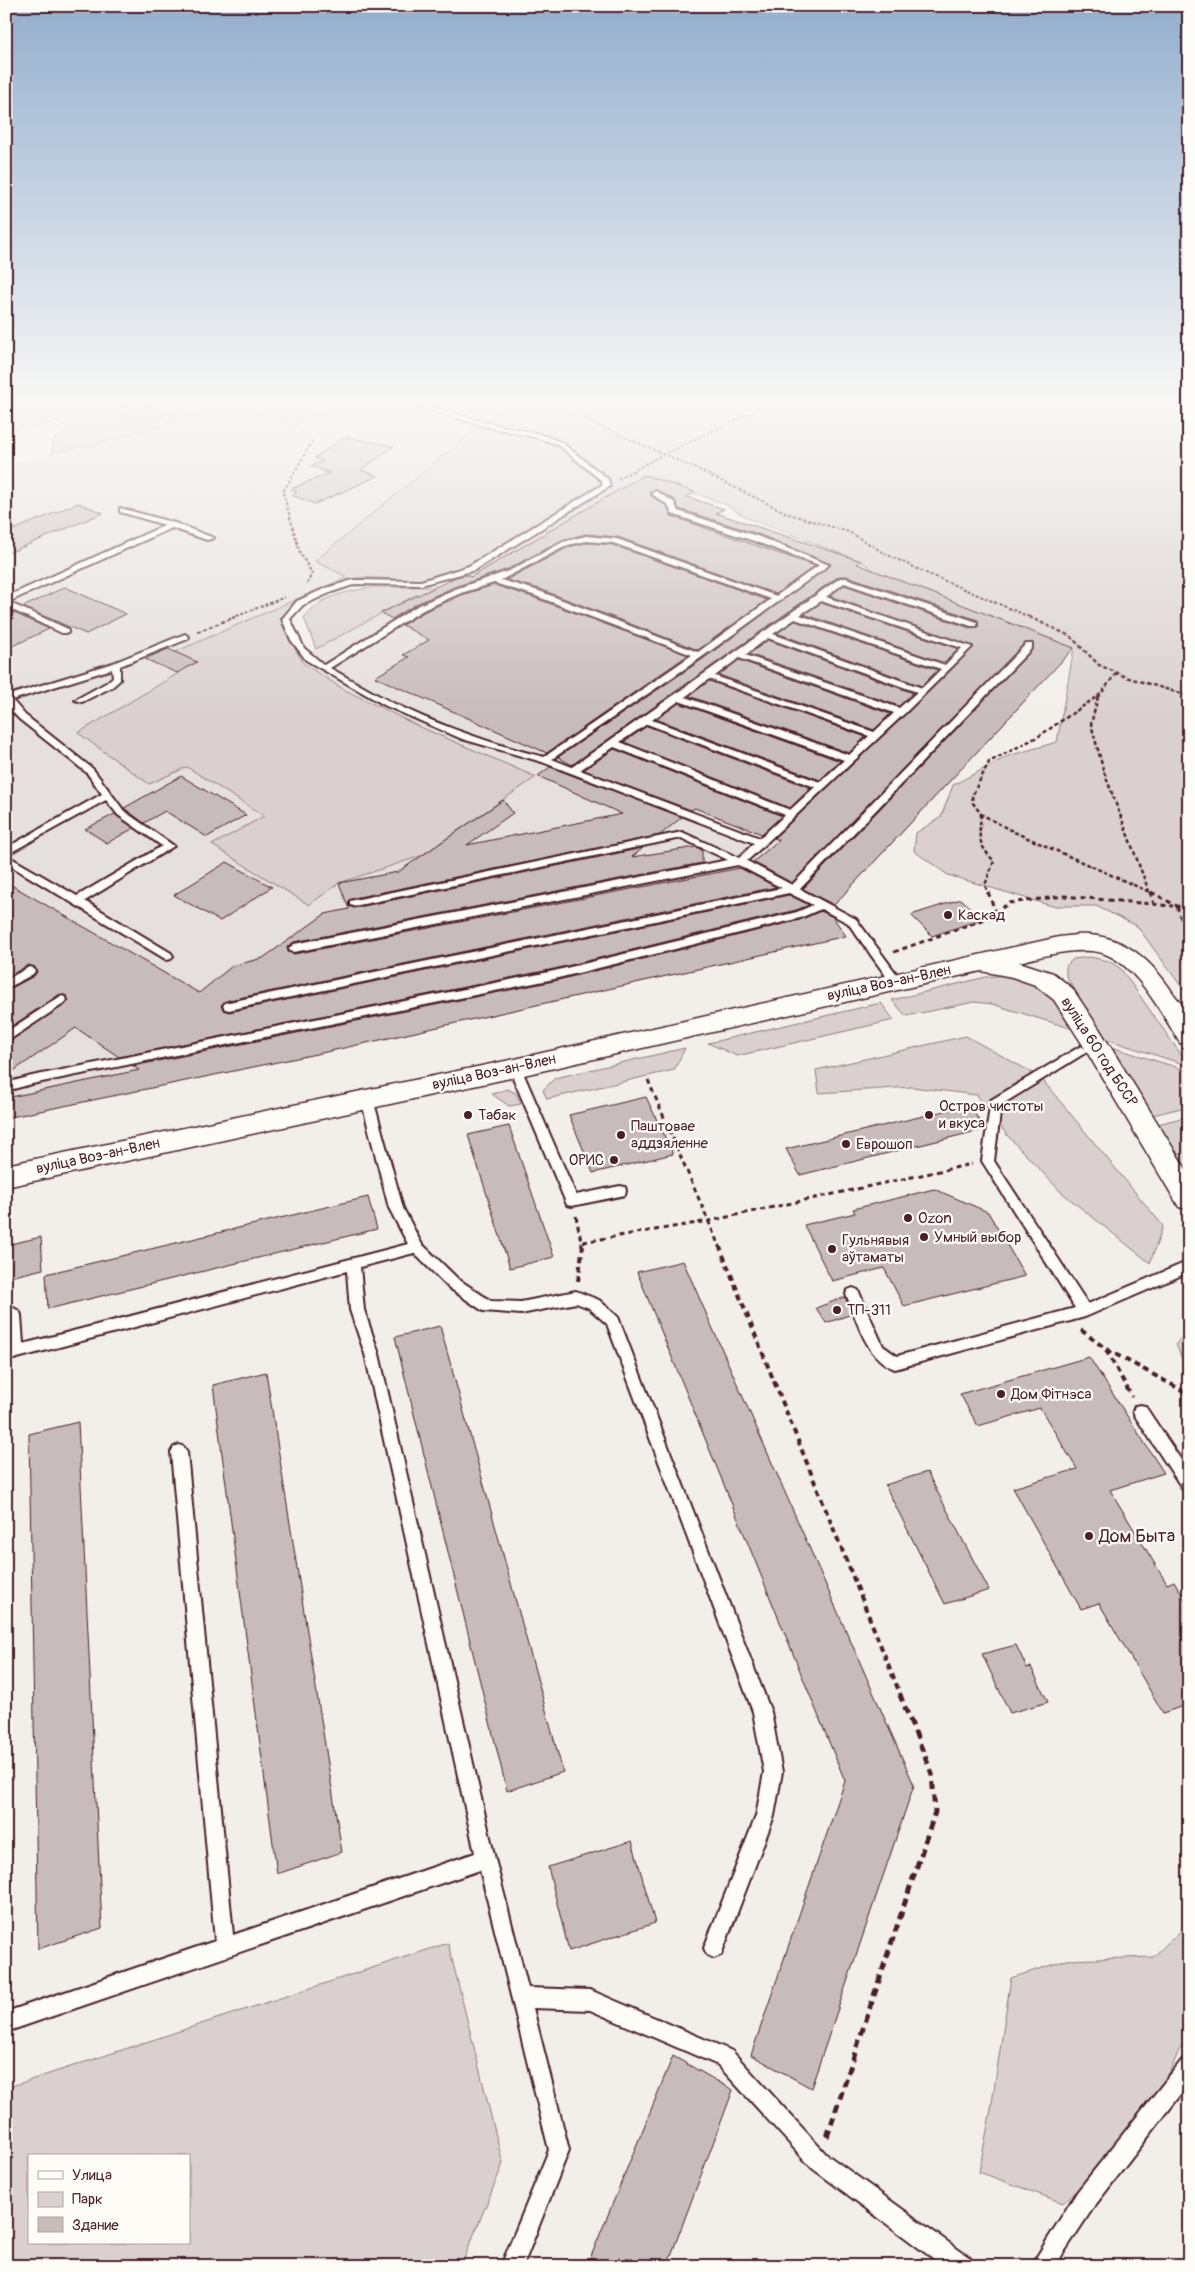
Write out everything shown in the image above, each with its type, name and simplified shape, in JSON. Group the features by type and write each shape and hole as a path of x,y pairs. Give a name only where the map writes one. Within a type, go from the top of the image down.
{"main road":[{"path":"980,963 1059,945 1096,943 1123,952 1146,972 1189,1037"},
{"name":"вуліца Воз-ан-Влен","path":"6,1176 515,1068 895,980 980,963"},
{"name":"вуліца 60 год БССР","path":"980,963 1016,969 1044,979 1063,994 1091,1036 1189,1199"}],"lane":[{"path":"570,508 472,568 422,583 356,582 329,590 300,603 286,619 292,636 309,658 357,688 446,729 502,750 545,760 761,842"},
{"path":"545,760 825,566 754,538 675,512 673,508"},
{"path":"123,510 210,538"},
{"path":"6,602 172,525"},
{"path":"325,668 380,634 395,622 420,608 458,591 494,580 522,568 568,541 583,538 602,538 614,541 778,599"},
{"path":"494,580 536,593 699,655"},
{"path":"573,771 843,580 974,624"},
{"path":"294,948 740,862 923,692 968,647 820,598"},
{"path":"6,602 65,631"},
{"path":"794,616 947,668"},
{"path":"767,635 923,692"},
{"path":"77,902 169,846 122,813 90,771 22,717 6,699 116,665 185,637"},
{"path":"229,1006 791,891 1029,646"},
{"path":"738,655 901,712"},
{"path":"79,700 108,685 117,678 116,665"},
{"path":"708,676 875,735"},
{"path":"678,697 850,759"},
{"path":"645,720 822,786"},
{"path":"613,743 792,814"},
{"path":"6,852 107,795"},
{"path":"354,903 682,836 740,862 791,891 852,921 895,980"},
{"path":"6,858 167,956"},
{"path":"6,1087 42,1078 554,975 800,915 820,905"},
{"path":"6,985 29,970"},
{"path":"6,1038 61,1000"},
{"path":"1081,1050 996,1103 988,1160 1085,1311"},
{"path":"515,1068 572,1201 620,1191"},
{"path":"367,1099 396,1208 416,1247 453,1283 488,1308 522,1308 576,1297 594,1304 613,1321 762,1712 773,1772 765,1816 714,1948"},
{"path":"6,1310 14,1315 12,1354 416,1247"},
{"path":"353,1264 357,1310 372,1354 486,1859 559,2150 512,2266"},
{"path":"853,1294 878,1350 895,1363 1085,1311 1189,1266"},
{"path":"1140,1411 1189,1486"},
{"path":"179,1452 225,1949"},
{"path":"6,2022 486,1859"},
{"path":"521,1998 590,2000 725,2058 818,2162 962,2266"},
{"path":"1042,2266 1085,2200 1189,2067"}],"path":[{"path":"288,508 295,544 304,563 312,573 309,582 304,586"},
{"path":"777,508 789,514 849,532 926,574 1014,610 1070,636 1099,665 1116,673 1189,696"},
{"path":"185,637 290,595"},
{"path":"1116,673 1098,696 1038,736 989,762 972,796 973,803 981,814 1022,836 1149,891 1177,906 1189,943"},
{"path":"1098,696 1091,724 1104,772 1154,904"},
{"path":"981,814 978,839 981,848 994,861 986,885 996,913"},
{"path":"878,958 988,918 1010,903 1064,896 1189,906"},
{"path":"648,1080 710,1221 932,1774 935,1812 818,2162"},
{"path":"584,1242 710,1221 988,1160"},
{"path":"572,1201 584,1242 576,1297"},
{"path":"1065,1317 1106,1349 1189,1394"},
{"path":"1106,1349 1140,1411"}],"shaded area":[{"path":"6,508 379,508 316,560 347,576 176,652 197,662 78,733 149,784 186,767 265,816 213,846 309,905 339,883 421,856 418,726 343,689 299,658 417,594 420,595 463,574 471,577 588,508 721,508 724,509 717,514 861,561 875,571 1074,648 838,901 831,915 846,936 6,1118"}],"green space":[{"path":"379,508 589,508 471,577 458,574 418,580 357,578 292,604 282,625 303,663 343,689 418,726 536,777 421,856 339,883 309,905 212,845 264,816 187,767 149,784 78,733 197,662 175,652 347,577 315,561"},
{"path":"732,508 1189,508 1189,997 1137,926 1096,906 1052,906 948,875 914,851 916,833 941,817 953,785 1008,756 1057,742 1074,648 875,571 861,561 747,518"},
{"path":"372,587 436,587 420,595 417,594 316,649 304,618 310,611 334,596"},
{"path":"1090,957 1109,961 1121,969 1189,1066 1106,1039 1066,976 1066,966 1073,959"},
{"path":"1005,975 1030,981 1047,992 1054,999 1073,1029 992,1004 974,1002 906,1016 892,1000 986,977"},
{"path":"881,1003 894,1020 737,1056 708,1043"},
{"path":"966,1036 1040,1077 1163,1226 1150,1263 1061,1192 1007,1135 977,1095 912,1087 819,1093 816,1070"},
{"path":"1111,1047 1189,1071 1189,1106 1153,1115"},
{"path":"685,1048 674,1070 547,1099 543,1090 555,1078"},
{"path":"507,1089 516,1093 521,1104 509,1106 492,1094"},
{"path":"1189,1116 1189,1176 1158,1124"},
{"path":"1189,1329 1189,1377 1176,1344"},
{"path":"1189,1923 1189,2035 1180,2048 1148,2124 1063,2203 979,2172 991,2109 1011,1978 1067,1960 1153,1957"},
{"path":"448,1943 503,2164 461,2266 6,2266 6,2088"}],"building":[{"path":"66,508 91,508 103,513 6,554 6,533"},
{"path":"588,508 668,508 671,516 815,566 776,594 618,537 586,534 562,540 508,569 454,587 416,604 392,619 381,613 456,577 466,575 471,577"},
{"path":"679,509 724,509 716,513 861,561 857,564 1074,648 834,905 803,889 1033,649 1033,643 1025,643 792,883 753,862 779,840 774,838 905,715 974,647 830,596 844,585 970,628 978,627 978,620 847,576 839,576 572,765 558,757 703,659 831,564 758,534"},
{"path":"586,543 613,545 767,600 698,650 540,589 506,580 569,547"},
{"path":"494,585 532,597 688,655 547,753 375,677 409,657 403,655 429,640 402,625 424,612 462,595"},
{"path":"65,587 126,614 86,634 23,607"},
{"path":"821,603 959,649 944,663 804,614"},
{"path":"12,612 49,629 6,649 6,615"},
{"path":"795,621 938,670 922,686 777,633"},
{"path":"768,640 913,693 899,706 749,654"},
{"path":"168,649 197,662 177,673 145,659"},
{"path":"739,660 890,714 874,730 719,675"},
{"path":"709,681 866,737 849,753 689,696"},
{"path":"679,703 840,761 820,780 656,719"},
{"path":"647,726 811,788 790,808 624,742"},
{"path":"614,749 782,816 762,834 695,808 691,810 584,770"},
{"path":"550,767 682,817 660,835 354,898 349,900 349,906 354,908 643,848 632,857 696,847 702,850 702,863 294,942 287,947 288,952 294,954 740,868 776,887 229,1000 221,1005 223,1010 229,1012 789,895 809,905 796,910 554,969 119,1057 76,1028 6,1076 6,1044 69,1001 67,996 60,994 6,1030 6,991 34,976 37,972 35,967 28,965 6,978 6,882 199,993 232,966 263,958 325,914 349,909 339,883 398,872 503,800 513,813 467,845 622,814 538,776"},
{"path":"181,776 246,815 207,837 165,811 144,823 124,808"},
{"path":"115,814 134,828 107,843 85,829"},
{"path":"227,862 272,887 220,921 174,895"},
{"path":"961,899 982,919 932,936 911,915"},
{"path":"821,911 833,917 846,936 326,1052 6,1118 6,1098 139,1070 133,1066 554,981 800,920"},
{"name":"Паштовае аддзяленне","path":"646,1097 673,1154 593,1173 569,1115"},
{"path":"969,1105 985,1129 800,1175 786,1149"},
{"path":"509,1126 554,1257 510,1268 468,1135"},
{"name":"Умный выбор","path":"934,1189 988,1212 1025,1276 904,1306 884,1268 832,1281 804,1225 855,1213 853,1209"},
{"path":"368,1197 377,1229 48,1309 46,1274"},
{"path":"41,1237 43,1269 6,1278 6,1245"},
{"path":"683,1261 914,1785 811,2088 751,2055 845,1781 637,1272"},
{"name":"ТП-311","path":"845,1297 852,1314 826,1323 816,1308"},
{"path":"440,1326 563,1772 507,1791 395,1337"},
{"name":"Дом Быта","path":"1089,1357 1164,1473 1110,1490 1167,1584 1174,1581 1189,1606 1189,1704 1163,1713 1099,1603 1081,1609 1013,1488 1077,1469 1040,1408 978,1426 960,1394"},
{"path":"266,1372 342,1852 277,1874 213,1385"},
{"path":"78,1422 102,1928 38,1949 29,1434"},
{"path":"927,1472 989,1590 945,1604 885,1485"},
{"path":"1016,1645 1027,1668 1031,1667 1048,1702 1010,1713 982,1654"},
{"path":"632,1841 655,1923 569,1951 548,1867"},
{"path":"673,2056 733,2090 667,2266 587,2266"}],"place":[{"name":"Каскад","path":"948,915"},
{"name":"Табак","path":"468,1115"},
{"name":"Остров чистоты и вкуса","path":"929,1115"},
{"name":"Паштовае аддзяленне","path":"621,1135"},
{"name":"Еврошоп","path":"846,1144"},
{"name":"ОРИС","path":"614,1160"},
{"name":"Ozon","path":"908,1218"},
{"name":"Умный выбор","path":"924,1237"},
{"name":"Гульнявыя аўтаматы","path":"832,1249"},
{"name":"ТП-311","path":"837,1310"},
{"name":"Дом Фітнэса","path":"1001,1394"},
{"name":"Дом Быта","path":"1089,1536"}]}
